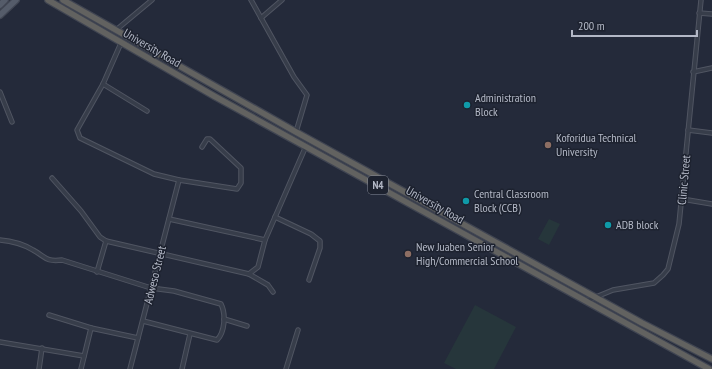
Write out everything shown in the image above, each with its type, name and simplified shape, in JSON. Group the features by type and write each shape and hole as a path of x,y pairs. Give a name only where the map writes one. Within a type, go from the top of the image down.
{"highway":[{"name":"University Road","path":"48,0 121,43 708,369"},
{"name":"University Road","path":"62,0 296,132 712,359"}],"main road":[{"path":"0,15 16,0"}],"street":[{"path":"115,30 152,0"},
{"path":"251,0 294,77 306,94 296,132"},
{"path":"261,18 282,0"},
{"name":"Clinic Street","path":"586,301 595,296 613,290 654,283 664,275 668,269 679,224 701,0"},
{"path":"699,13 712,14"},
{"path":"121,43 103,84 77,130 80,138 154,174 179,180 237,189 241,183 241,168 213,140 207,139 202,147"},
{"path":"693,72 712,68"},
{"path":"103,84 147,111"},
{"path":"0,92 12,122"},
{"path":"688,130 712,133"},
{"path":"249,274 258,267 265,240 306,145"},
{"path":"52,178 81,211 100,237 106,241 249,274 268,285 273,292"},
{"name":"Adweso Street","path":"130,369 179,180"},
{"path":"682,199 712,204"},
{"path":"275,217 311,234 320,241 320,248 309,280"},
{"path":"169,219 265,240"},
{"path":"0,240 20,244 34,250 46,260 62,260 151,288 174,291 221,304 224,319 220,337 217,340 143,321"},
{"path":"97,272 106,241"},
{"path":"49,315 91,328 138,338"},
{"path":"224,319 247,326"},
{"path":"81,369 91,328"},
{"path":"286,369 298,330"},
{"path":"182,369 190,334"},
{"path":"0,342 84,356"},
{"path":"39,369 42,348"}],"shaded area":[{"path":"549,219 560,224 549,245 538,239"},
{"path":"475,305 516,327 494,369 456,369 444,363"}],"place":[{"name":"Administration Block","path":"467,105"},
{"name":"Koforidua Technical University","path":"548,145"},
{"name":"Central Classroom Block (CCB)","path":"466,201"},
{"name":"ADB block","path":"608,225"},
{"name":"New Juaben Senior High/Commercial School","path":"408,254"}]}
